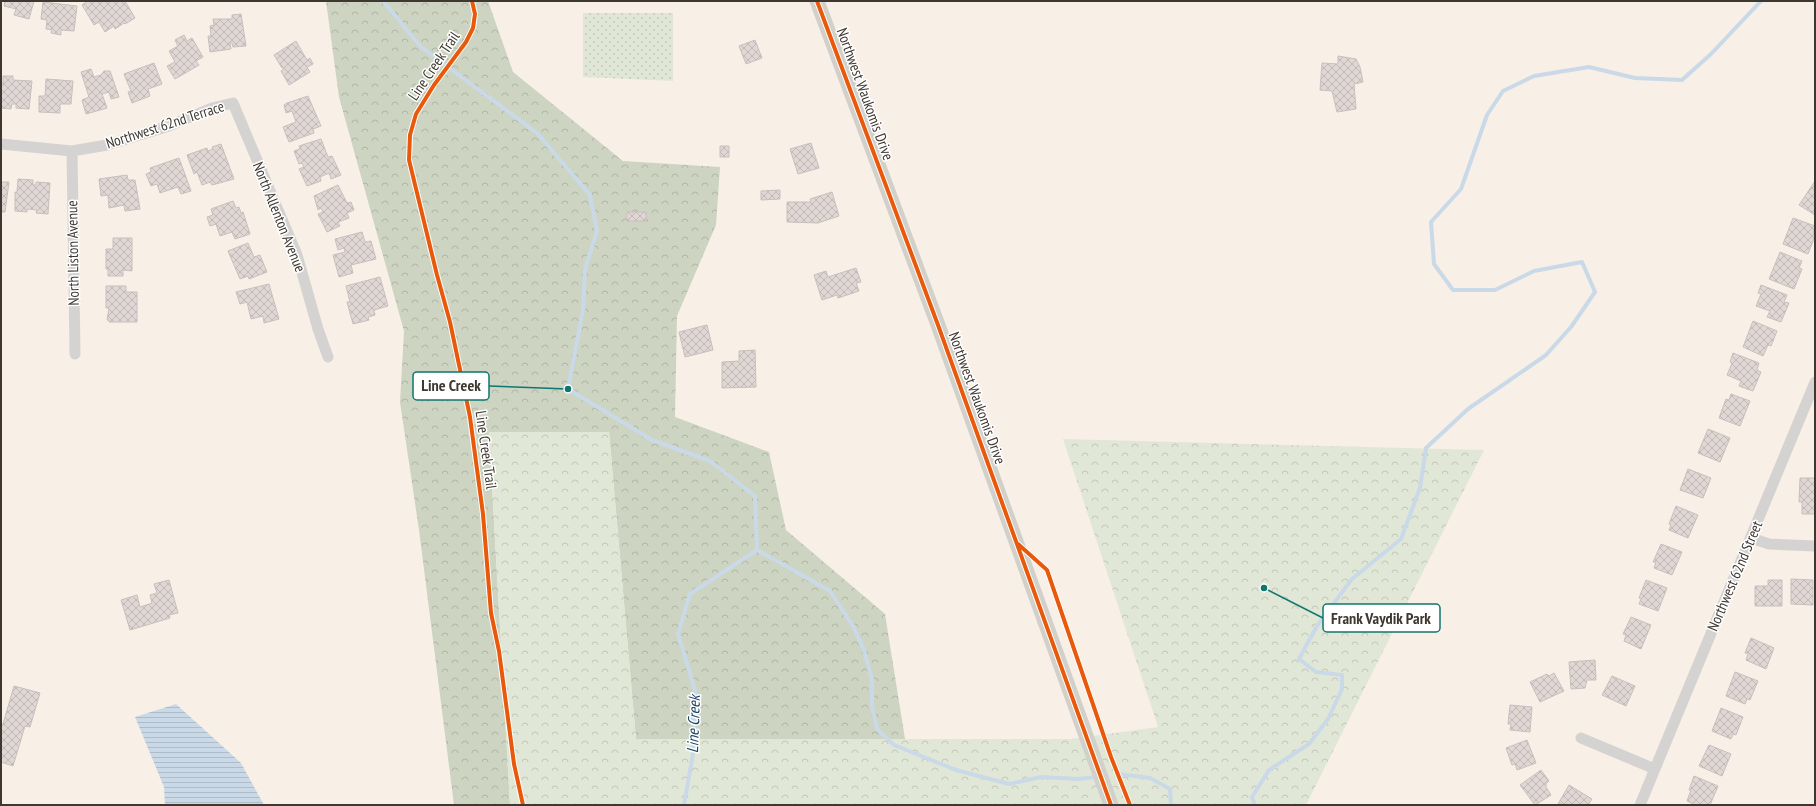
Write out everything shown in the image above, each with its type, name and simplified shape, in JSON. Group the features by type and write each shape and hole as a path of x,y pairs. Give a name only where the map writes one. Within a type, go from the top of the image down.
{"main road":[{"name":"Northwest Waukomis Drive","path":"817,1 938,325 1111,805"}],"street":[{"name":"Northwest 62nd Terrace","path":"1,144 72,151 107,145 169,126 212,108 233,103"},
{"name":"North Allenton Avenue","path":"233,103 297,255 318,329 328,357"},
{"name":"North Liston Avenue","path":"72,151 75,354"},
{"name":"Northwest 62nd Street","path":"1640,805 1815,382"},
{"path":"1751,538 1769,544 1815,546"},
{"path":"1581,738 1655,769"}],"green space":[{"path":"326,1 488,1 513,72 623,161 720,167 716,225 677,316 675,417 769,452 786,530 885,614 905,739 636,739 609,432 489,433 510,805 454,805 419,530 400,402 404,331 339,97"},
{"path":"583,13 673,13 673,81 583,77"},
{"path":"489,432 609,432 636,739 1071,739 1158,727 1063,439 1484,450 1306,805 510,805"}],"water":[{"path":"176,704 241,763 264,805 165,805 164,787 135,717"}],"building":[{"path":"5,1 34,1 29,19 14,15 16,9 4,6"},
{"path":"88,1 125,1 135,18 115,29 114,26 105,32 99,22 94,25 82,5"},
{"path":"43,2 77,6 74,31 61,30 61,35 51,33 52,30 46,29 47,20 41,19"},
{"path":"241,14 246,46 233,47 232,43 230,43 231,49 210,52 208,36 211,36 210,26 214,25 213,19 232,19 232,15"},
{"path":"184,35 187,41 192,38 203,57 196,61 199,65 175,79 167,66 175,62 169,51 178,46 175,40"},
{"path":"755,40 762,58 746,64 739,46"},
{"path":"296,41 307,60 310,58 313,64 307,67 310,72 289,85 281,71 285,68 282,68 274,55"},
{"path":"1338,56 1356,59 1360,67 1363,82 1354,84 1356,109 1337,112 1332,91 1320,90 1322,63 1338,64"},
{"path":"154,63 162,84 148,89 150,96 132,103 128,92 131,91 124,74"},
{"path":"91,69 94,77 101,75 104,71 110,71 119,97 111,99 109,92 102,94 107,108 86,114 82,100 89,97 81,72"},
{"path":"3,76 13,76 13,80 32,81 29,109 16,108 16,104 12,104 11,109 1,108 1,83 3,83"},
{"path":"46,79 73,81 71,104 60,104 60,113 39,112 39,96 45,96"},
{"path":"308,96 321,126 313,129 314,133 289,142 283,127 296,122 292,111 286,113 284,105"},
{"path":"321,139 328,157 332,156 341,175 331,179 329,173 320,177 321,181 307,186 299,169 304,167 302,163 299,164 294,151 300,149 299,146"},
{"path":"811,143 819,168 798,174 790,149"},
{"path":"221,144 234,179 212,185 210,182 202,185 197,172 194,174 187,155 207,148 208,151 213,149 212,147"},
{"path":"720,146 729,146 729,157 720,157"},
{"path":"179,158 191,191 181,194 178,187 160,193 157,184 151,186 146,174 151,172 150,168"},
{"path":"127,175 128,180 135,180 140,209 125,211 124,205 109,208 108,195 101,196 99,179"},
{"path":"18,179 33,180 33,185 36,185 36,182 50,183 48,214 36,213 37,210 27,209 27,212 15,211 15,192 17,192"},
{"path":"1815,181 1815,215 1799,205"},
{"path":"1,182 9,182 5,212 1,212"},
{"path":"338,185 347,203 351,202 354,210 347,213 349,218 338,222 340,226 327,232 318,214 323,212 321,208 318,210 314,196"},
{"path":"780,190 780,199 761,200 761,191"},
{"path":"832,192 839,216 818,223 787,222 787,202 811,202 810,199"},
{"path":"233,201 236,208 239,207 241,213 243,212 250,234 235,239 232,232 220,236 216,224 210,226 207,217 213,215 211,209"},
{"path":"627,212 646,212 646,221 627,221"},
{"path":"1793,218 1815,226 1813,233 1815,236 1808,254 1783,244"},
{"path":"362,232 365,242 371,241 376,259 351,265 353,273 339,277 333,255 345,252 344,248 338,250 335,239"},
{"path":"113,238 132,238 132,271 123,270 123,276 108,276 108,269 106,269 106,249 113,249"},
{"path":"248,243 254,257 260,255 267,272 249,279 248,276 240,279 228,251"},
{"path":"1780,252 1802,261 1799,268 1802,269 1794,289 1769,279"},
{"path":"856,268 861,282 856,283 859,291 838,298 837,295 822,300 814,275 826,271 828,277"},
{"path":"380,277 388,306 374,310 375,315 368,317 369,320 353,324 347,302 350,302 346,286"},
{"path":"269,284 279,319 264,323 263,316 251,319 247,302 240,304 236,292"},
{"path":"1761,285 1787,295 1784,302 1789,303 1781,322 1767,317 1770,311 1756,306 1761,294 1758,293"},
{"path":"106,286 126,286 126,292 137,292 137,322 109,322 109,320 107,320 109,308 106,308"},
{"path":"1753,321 1777,331 1771,346 1768,345 1763,356 1743,347"},
{"path":"707,325 713,350 685,357 679,332"},
{"path":"755,350 756,387 722,388 722,362 739,361 739,351"},
{"path":"1733,353 1759,363 1757,370 1761,372 1753,391 1739,386 1741,381 1727,375 1732,363 1730,362"},
{"path":"1731,394 1750,401 1740,426 1719,418 1726,399 1729,400"},
{"path":"1708,429 1730,438 1720,462 1698,453"},
{"path":"1688,469 1711,478 1703,498 1680,490"},
{"path":"1800,478 1815,478 1815,514 1802,514 1802,502 1799,502"},
{"path":"1676,506 1698,515 1688,538 1669,530 1671,525 1669,524"},
{"path":"1661,544 1682,552 1672,575 1654,568 1656,562 1653,562"},
{"path":"1791,579 1813,580 1813,605 1791,604"},
{"path":"169,580 178,613 169,615 170,618 130,630 121,600 137,595 140,607 152,603 150,595 157,593 154,584"},
{"path":"1646,580 1667,588 1658,611 1639,604 1641,599 1639,598"},
{"path":"1768,580 1782,580 1782,606 1755,606 1755,586 1768,586"},
{"path":"1631,617 1651,625 1641,649 1624,641 1626,635 1623,634"},
{"path":"1751,638 1774,648 1766,669 1746,660 1748,654 1745,653"},
{"path":"1595,660 1596,680 1587,680 1585,688 1571,689 1569,662"},
{"path":"1735,672 1758,681 1750,700 1747,699 1745,704 1726,696"},
{"path":"1554,673 1564,691 1540,702 1530,682 1547,674 1549,676"},
{"path":"1612,676 1635,686 1626,706 1602,695"},
{"path":"14,686 40,693 30,727 25,726 13,766 1,762 1,724 3,724"},
{"path":"1510,705 1532,707 1530,732 1510,730 1511,724 1508,724"},
{"path":"1721,708 1743,717 1736,735 1733,734 1731,739 1712,731"},
{"path":"1527,740 1536,763 1517,770 1515,764 1512,765 1506,748"},
{"path":"1709,745 1731,754 1722,776 1699,766"},
{"path":"1541,770 1549,781 1546,784 1546,787 1551,795 1535,805 1520,785"},
{"path":"1694,776 1718,786 1710,805 1696,805 1687,801"},
{"path":"1569,785 1592,799 1588,805 1558,804"}],"waterway":[{"name":"Line Creek","path":"383,1 421,47 537,133 590,195 597,231 585,269 583,310 568,389 652,440 710,461 755,496 757,550 690,594 678,634 695,690 693,754 684,805"},
{"path":"1255,805 1252,797 1269,770 1309,744 1328,719 1342,689 1342,675 1316,672 1299,659 1317,626 1352,579 1401,539 1420,488 1426,448 1468,409 1546,355 1571,327 1595,292 1582,262 1534,271 1495,290 1453,290 1434,264 1431,222 1461,189 1487,115 1503,91 1534,76 1589,67 1635,78 1682,80 1711,54 1761,1"},
{"path":"757,550 830,591 853,626 864,650 872,680 872,706 877,729 894,745 956,770 1009,784 1041,777 1078,779 1097,777"},
{"path":"1119,774 1150,778 1170,789 1171,805"}],"cycle path":[{"name":"Line Creek Trail","path":"472,1 475,14 473,28 466,42 434,85 416,114 410,135 409,160 450,322 470,417 483,514 491,613 499,651 514,764 523,805"},
{"path":"817,1 938,325 1111,805"},
{"path":"1018,544 1047,570 1111,757 1130,805"}],"place":[{"name":"Line Creek","path":"568,389"},
{"name":"Frank Vaydik Park","path":"1264,588"}]}
